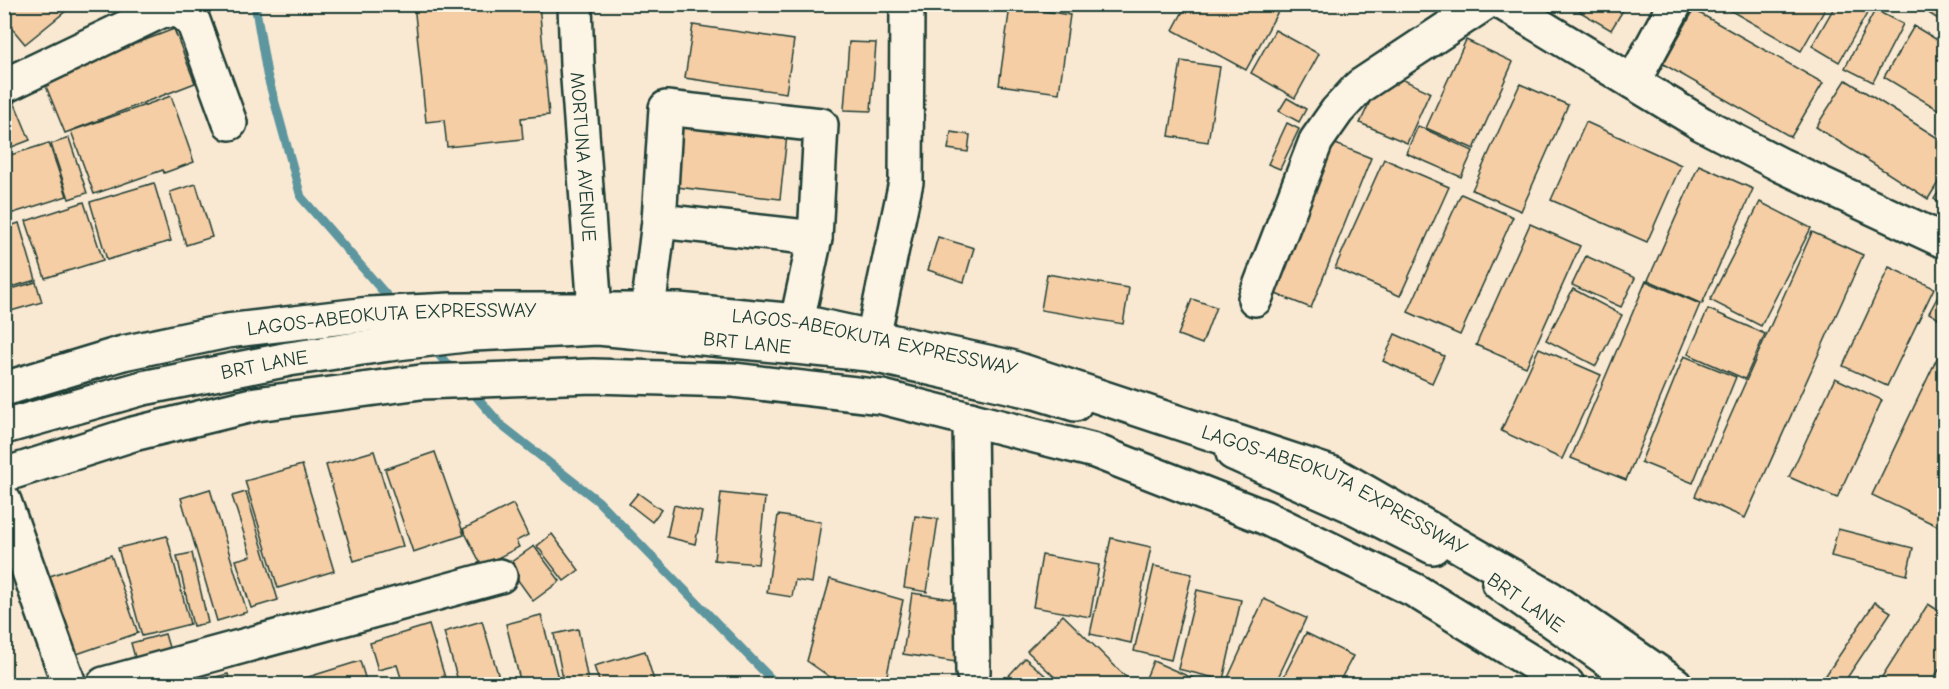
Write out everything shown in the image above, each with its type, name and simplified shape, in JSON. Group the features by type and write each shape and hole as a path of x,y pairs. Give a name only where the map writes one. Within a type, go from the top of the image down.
{"main road":[{"name":"MORTUNA AVENUE","path":"574,4 596,310"},
{"path":"873,338 906,182 907,4"},
{"path":"1255,299 1316,141 1337,111 1360,86 1484,4"},
{"path":"1504,4 1702,124 1781,165 1944,241"},
{"path":"1633,82 1675,4"},
{"path":"4,86 163,10 180,11 193,21 230,123"},
{"path":"648,310 659,221 666,108 821,125 815,238 797,321"},
{"path":"659,221 815,238"},
{"name":"LAGOS-ABEOKUTA EXPRESSWAY","path":"4,389 123,352 227,331 369,314 452,310 678,310 797,321 1010,367 1334,474 1551,598 1675,684"},
{"name":"BRT LANE","path":"4,427 143,388 289,359 473,334 598,328 868,354 1039,393 1231,452 1350,505 1487,575 1642,684"},
{"path":"4,475 134,434 256,404 420,382 592,376 733,380 882,398 1095,451 1264,517 1414,590 1567,684"},
{"path":"970,419 973,672"},
{"path":"4,501 69,684"},
{"path":"104,684 500,576"}],"building":[{"path":"4,4 63,4 67,10 25,44 4,19"},
{"path":"414,4 539,4 549,115 521,118 523,139 447,147 444,120 426,122"},
{"path":"1187,4 1282,4 1246,70 1173,30"},
{"path":"1580,4 1627,4 1611,30 1577,10"},
{"path":"1719,4 1828,4 1801,51"},
{"path":"1836,4 1859,4 1869,10 1839,62 1812,46"},
{"path":"1915,4 1944,4 1944,23"},
{"path":"1010,6 1070,15 1059,93 999,85"},
{"path":"1694,10 1823,83 1791,137 1663,64"},
{"path":"1875,10 1903,24 1873,82 1845,68"},
{"path":"693,25 794,40 786,93 685,78"},
{"path":"1914,26 1944,44 1944,113 1884,77"},
{"path":"174,29 195,83 65,133 43,79"},
{"path":"1275,30 1319,54 1295,98 1251,73"},
{"path":"1466,40 1513,62 1474,149 1426,128"},
{"path":"849,42 876,43 871,111 844,110"},
{"path":"1181,61 1220,67 1208,142 1169,136"},
{"path":"1384,71 1430,92 1407,143 1360,123"},
{"path":"1846,80 1944,142 1944,173 1928,199 1816,127"},
{"path":"1520,84 1568,105 1521,211 1472,190"},
{"path":"171,96 194,162 164,173 163,170 94,194 71,131"},
{"path":"1287,98 1306,109 1299,122 1279,111"},
{"path":"13,99 30,140 4,150 4,102"},
{"path":"676,122 787,135 780,199 668,186"},
{"path":"1586,122 1681,165 1647,242 1551,200"},
{"path":"1287,123 1299,129 1280,169 1268,164"},
{"path":"1418,126 1473,151 1461,177 1406,153"},
{"path":"951,132 970,135 968,152 948,149"},
{"path":"69,138 87,193 69,199 51,144"},
{"path":"1328,141 1371,158 1311,308 1268,291"},
{"path":"49,143 67,196 4,216 4,157"},
{"path":"1384,159 1449,187 1400,296 1335,268"},
{"path":"1699,165 1753,189 1702,304 1648,280"},
{"path":"154,183 171,241 107,260 90,202"},
{"path":"1944,183 1944,206 1934,199"},
{"path":"196,184 212,237 186,245 170,192"},
{"path":"1461,194 1513,217 1460,335 1408,312"},
{"path":"84,202 103,260 45,278 26,221"},
{"path":"1760,202 1811,228 1761,326 1710,300"},
{"path":"19,223 36,280 4,289 4,228"},
{"path":"1530,224 1580,246 1526,367 1476,345"},
{"path":"1812,232 1863,255 1745,518 1695,496"},
{"path":"938,237 974,248 964,282 928,270"},
{"path":"1586,256 1635,278 1621,307 1572,285"},
{"path":"1889,267 1934,288 1887,386 1843,366"},
{"path":"1047,274 1129,288 1123,324 1041,310"},
{"path":"1646,281 1700,304 1626,480 1571,458"},
{"path":"36,282 42,302 4,313 4,291"},
{"path":"1944,285 1944,322 1929,313"},
{"path":"1573,289 1622,315 1596,366 1546,340"},
{"path":"1192,299 1216,307 1202,344 1178,335"},
{"path":"1708,309 1765,334 1745,379 1688,354"},
{"path":"1395,334 1444,356 1432,383 1383,361"},
{"path":"1539,348 1601,375 1562,459 1501,431"},
{"path":"1941,350 1944,351 1944,529 1872,495"},
{"path":"1684,356 1736,377 1693,483 1641,462"},
{"path":"1835,378 1882,400 1837,498 1789,477"},
{"path":"374,451 403,546 354,561 326,465"},
{"path":"435,452 464,535 413,552 385,469"},
{"path":"302,465 334,571 278,588 245,481"},
{"path":"210,489 247,612 217,621 181,498"},
{"path":"246,492 278,600 251,608 236,560 251,556 232,496"},
{"path":"638,493 661,510 652,522 629,504"},
{"path":"721,493 765,498 758,564 714,560"},
{"path":"513,504 528,535 516,541 519,547 482,566 463,529"},
{"path":"674,505 702,512 695,544 667,537"},
{"path":"778,515 821,522 812,583 795,580 792,597 767,593"},
{"path":"915,516 938,519 927,592 904,588"},
{"path":"1838,529 1913,548 1907,575 1831,556"},
{"path":"552,534 579,570 564,581 537,546"},
{"path":"167,536 190,624 142,636 118,548"},
{"path":"1111,538 1151,547 1131,643 1090,634"},
{"path":"534,546 560,581 533,601 507,565"},
{"path":"192,553 208,623 193,626 177,556"},
{"path":"111,555 138,633 71,656 44,578"},
{"path":"1042,555 1099,565 1090,617 1033,607"},
{"path":"1154,566 1192,574 1171,660 1134,651"},
{"path":"830,579 903,600 885,684 840,684 807,661"},
{"path":"1197,590 1241,600 1223,680 1178,669"},
{"path":"912,593 965,601 956,662 903,654"},
{"path":"1264,599 1306,618 1275,684 1226,682"},
{"path":"1875,602 1891,612 1843,684 1827,684 1822,681"},
{"path":"1928,604 1944,614 1944,662 1930,684 1878,683"},
{"path":"541,615 559,682 521,684 506,624"},
{"path":"1063,615 1129,680 1125,684 1062,684 1027,651"},
{"path":"482,621 501,684 459,684 444,632"},
{"path":"429,625 447,684 403,684 397,665 378,670 370,643"},
{"path":"578,629 588,681 564,684 554,634"},
{"path":"1306,633 1353,656 1338,684 1280,684"},
{"path":"165,634 170,651 136,661 131,643"},
{"path":"645,651 655,684 600,684 594,666"},
{"path":"1025,658 1055,684 1001,684"},
{"path":"360,661 367,684 307,684 305,678"},
{"path":"1153,661 1206,684 1161,684 1146,678"},
{"path":"228,674 231,684 205,684 204,680"}],"waterway":[{"path":"255,4 267,74 301,197 395,305"},
{"path":"432,347 454,372"},
{"path":"468,387 501,425 598,501 776,684"}]}
